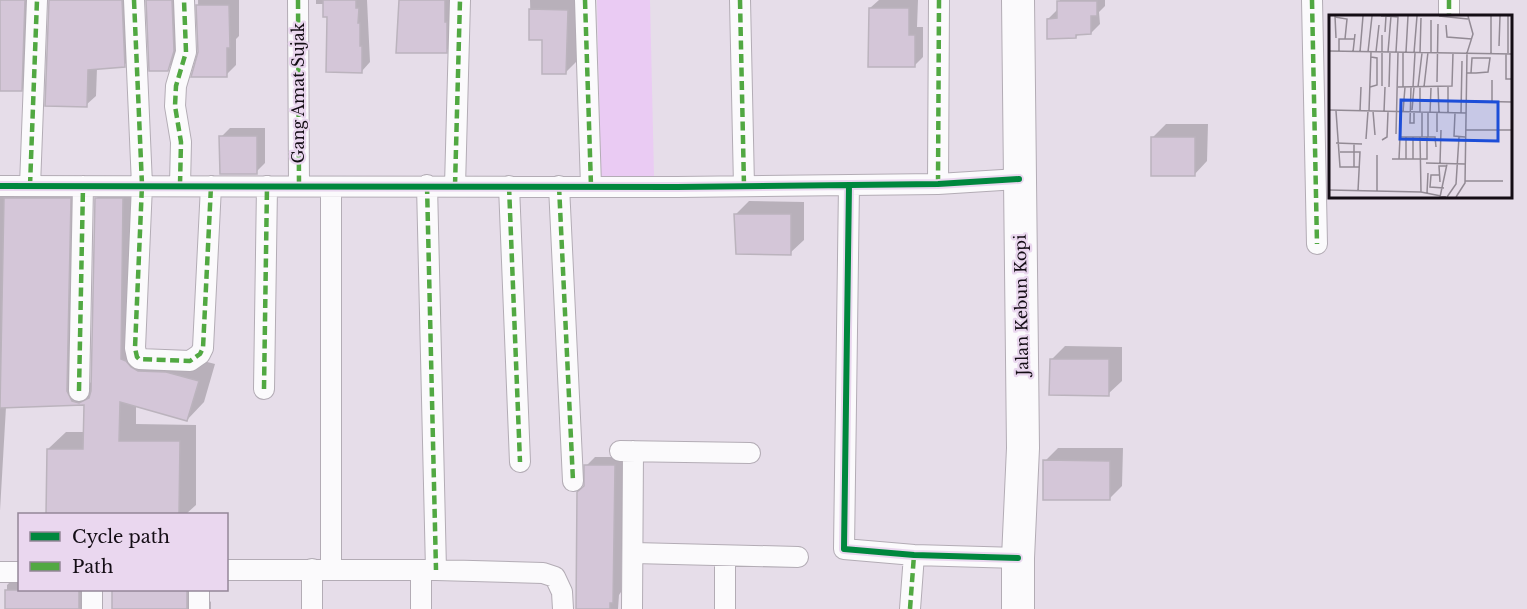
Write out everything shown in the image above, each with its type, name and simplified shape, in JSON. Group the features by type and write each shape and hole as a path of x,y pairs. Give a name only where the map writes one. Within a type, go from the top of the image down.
{"main road":[{"name":"Jalan Kebun Kopi","path":"1018,0 1023,448 1018,609"}],"street":[{"path":"30,186 37,0"},
{"path":"134,0 142,185 135,353 140,359 182,361 196,358 202,348 211,186"},
{"path":"180,185 181,142 175,106 176,86 186,52 184,0"},
{"name":"Gang Amat Sujak","path":"298,0 299,185"},
{"path":"455,186 460,0"},
{"path":"585,0 591,186"},
{"path":"740,0 744,186"},
{"path":"938,184 939,0"},
{"path":"1312,0 1317,244"},
{"path":"0,186 744,186 938,184 1019,179"},
{"path":"421,609 428,570 427,185"},
{"path":"849,185 843,546 846,550 914,555 1018,558"},
{"path":"79,391 83,186"},
{"path":"264,389 267,186"},
{"path":"509,186 520,462"},
{"path":"560,186 573,481"},
{"path":"312,609 321,569 331,187"},
{"path":"632,609 634,553 627,451 750,453"},
{"path":"634,553 798,557"},
{"path":"910,609 914,555"},
{"path":"725,556 725,609"},
{"path":"228,570 428,570 543,573 555,577 562,592 563,609"},
{"path":"0,572 18,572"},
{"path":"92,591 92,609"},
{"path":"199,591 199,609"}],"shaded area":[{"path":"597,0 650,0 654,176 601,178"}],"building":[{"path":"0,0 25,0 22,91 0,91"},
{"path":"49,0 122,0 125,67 88,70 87,107 45,106"},
{"path":"146,0 172,0 174,51 168,71 149,71"},
{"path":"323,0 356,0 356,8 359,8 362,73 326,72 327,17 323,17"},
{"path":"399,0 445,0 447,53 396,53"},
{"path":"1057,1 1097,1 1097,16 1091,16 1091,34 1076,35 1076,38 1047,39 1047,19 1057,18"},
{"path":"196,5 229,5 230,48 227,48 227,77 191,77 198,52"},
{"path":"869,8 909,8 909,35 915,35 915,67 868,67"},
{"path":"529,9 568,10 566,74 542,74 542,40 529,40"},
{"path":"219,136 257,136 257,174 220,174"},
{"path":"1151,137 1195,137 1195,176 1151,176"},
{"path":"4,198 71,198 67,391 72,401 79,403 89,398 91,391 95,198 123,198 121,359 138,371 166,372 199,381 187,421 120,402 119,441 180,441 179,513 46,513 47,449 83,449 84,405 0,408"},
{"path":"734,214 791,214 791,255 736,254"},
{"path":"1050,359 1109,359 1109,396 1049,395"},
{"path":"1043,460 1110,461 1110,500 1043,500"},
{"path":"584,465 615,465 613,603 610,603 610,609 576,609 577,492 584,486"},
{"path":"5,590 79,591 79,609 5,609"},
{"path":"112,591 187,591 187,609 112,609"}],"marked path":[{"path":"30,186 37,0"},
{"path":"134,0 142,185 135,348 139,359 190,361 200,354 203,348 211,186"},
{"path":"180,185 181,142 175,106 176,86 186,52 184,0"},
{"path":"298,0 299,185"},
{"path":"455,186 460,0"},
{"path":"585,0 591,186"},
{"path":"740,0 744,186"},
{"path":"938,184 939,0"},
{"path":"1312,0 1317,244"},
{"path":"1449,0 1449,15"},
{"path":"427,185 436,570"},
{"path":"79,391 83,186"},
{"path":"264,389 267,186"},
{"path":"509,186 520,462"},
{"path":"559,186 573,481"},
{"path":"910,609 914,555"}],"cycle path":[{"path":"0,186 677,187 938,184 1019,179"},
{"path":"849,185 844,549 914,555 1018,558"}]}
